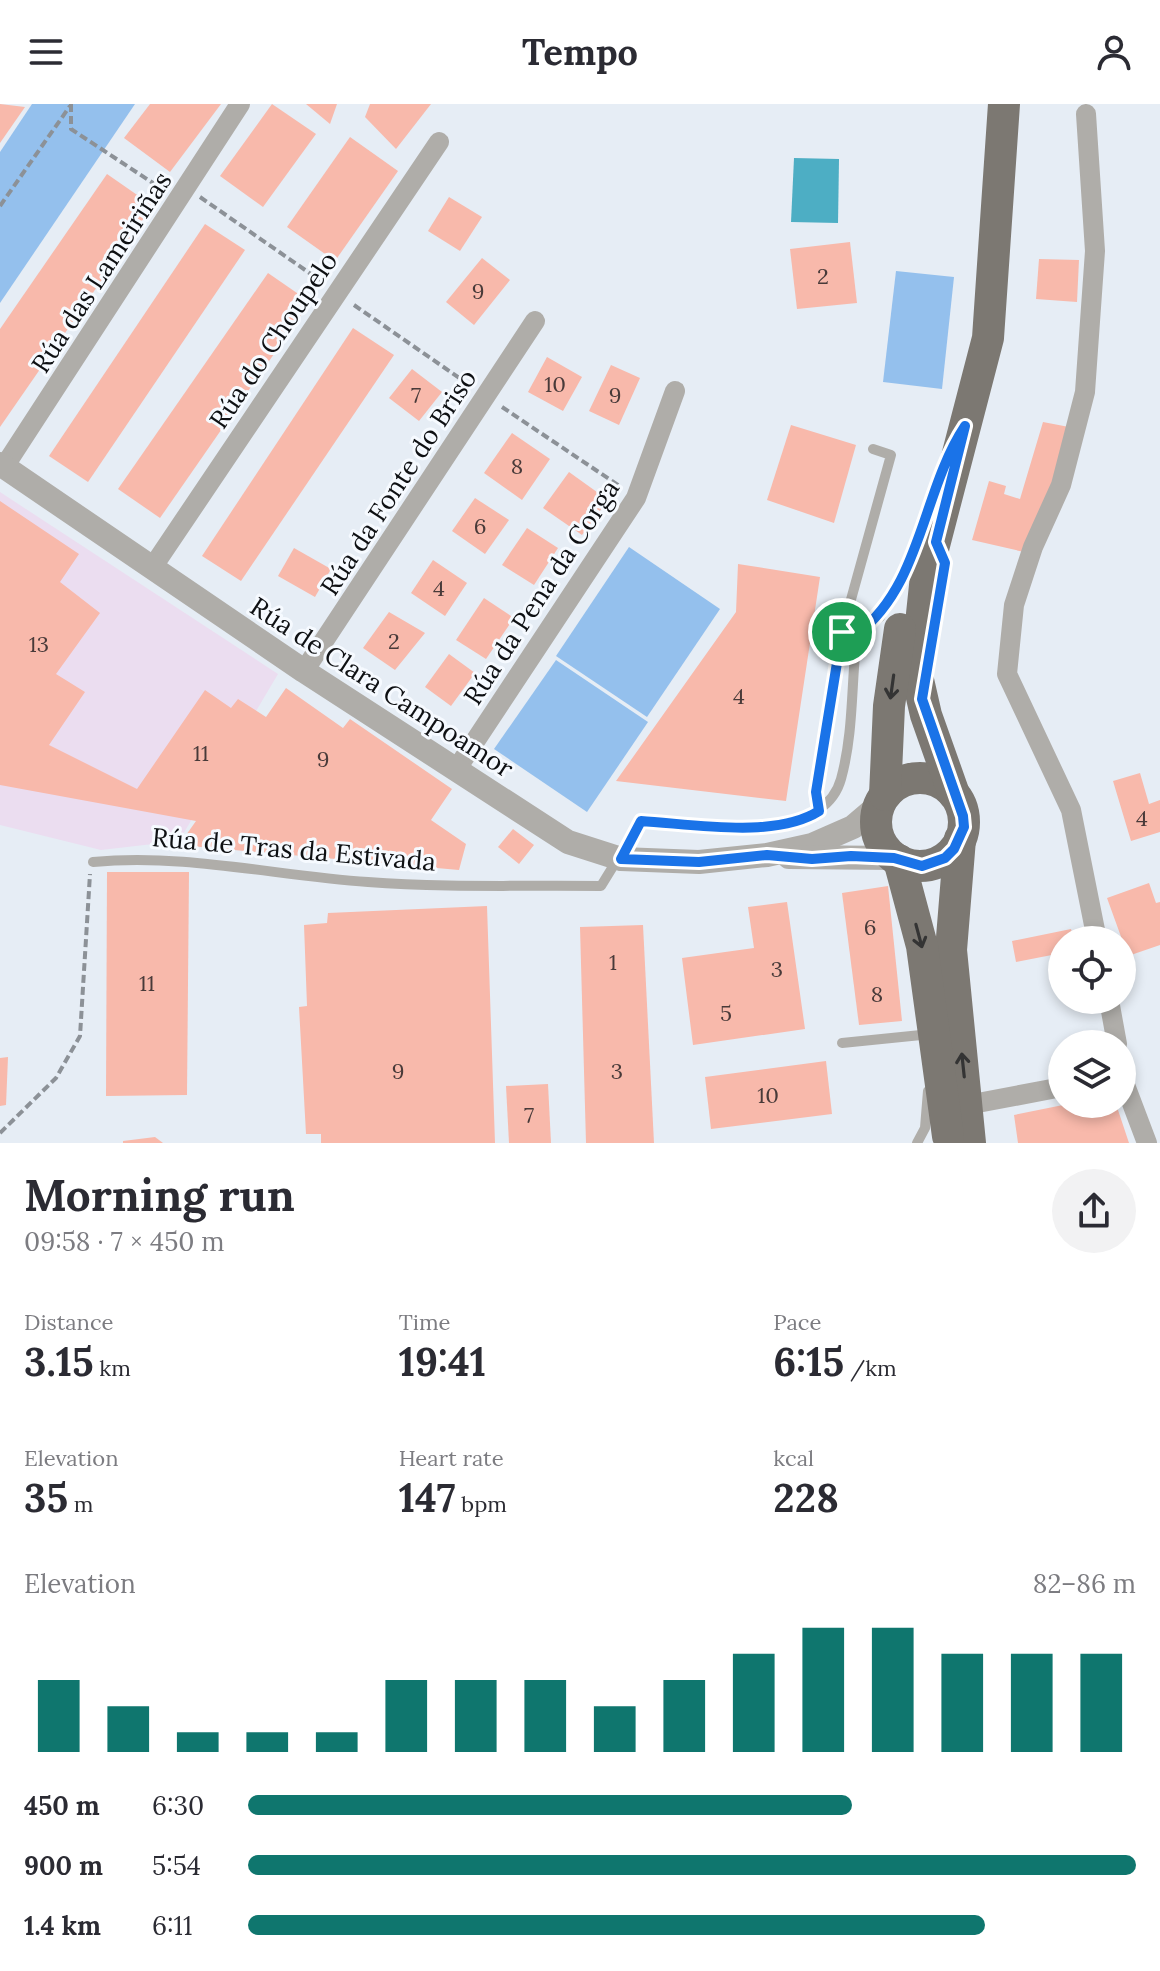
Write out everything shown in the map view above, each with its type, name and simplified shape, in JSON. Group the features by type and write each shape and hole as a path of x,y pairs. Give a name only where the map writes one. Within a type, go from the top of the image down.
{"main road":[{"path":"949,1143 957,1108 951,950 963,816 922,699 916,671 926,576 988,338 1004,104"},
{"path":"965,426 950,449 909,564 889,706 882,800 876,827 879,839 896,859 922,946 933,1033 970,1143"},
{"path":"882,800 906,781 919,779 944,786 954,794"},
{"path":"896,859 910,865 934,863 945,858 960,839"}],"street":[{"name":"Rúa das Lameiriñas","path":"2,466 240,104"},
{"path":"1086,114 1095,251 1085,392 1061,485 1033,547 1014,605 1007,674 1071,810 1094,926"},
{"name":"Rúa do Choupelo","path":"152,568 439,142"},
{"name":"Rúa da Fonte do Briso","path":"304,671 535,321"},
{"name":"Rúa da Pena da Corga","path":"456,770 636,498 675,391"},
{"name":"Rúa de Clara Campoamor","path":"2,466 304,671 568,842 621,859 699,862 767,855"},
{"path":"767,855 812,845 853,827 882,800"},
{"path":"767,855 812,859 896,859"},
{"path":"942,1143 957,1108 1048,1090"},
{"path":"1136,1114 1147,1143"}],"lane":[{"path":"819,811 816,792 842,632 891,455 873,449"},
{"path":"935,626 945,563 936,542"},
{"path":"842,632 857,634 880,617 909,564"},
{"path":"621,859 641,821 765,827 806,819 819,811 841,783 852,720 851,686 857,634"},
{"path":"922,699 930,654"},
{"name":"Rúa de Tras da Estivada","path":"93,862 133,858 178,860 368,882 601,886 621,859"},
{"path":"842,1043 933,1033 925,1128 917,1143"}],"path":[{"path":"0,206 72,104"},
{"path":"0,1133 56,1078 80,1036 88,882 93,862"}],"shaded area":[{"path":"32,104 135,104 0,303 0,152"},
{"path":"794,158 839,159 838,223 791,222"},
{"path":"896,271 954,277 942,389 883,382"},
{"path":"0,492 278,674 179,841 101,850 0,825"},
{"path":"629,547 720,609 647,717 556,656"},
{"path":"556,660 648,722 587,812 494,749"}],"building":[{"path":"0,104 25,107 0,143"},
{"path":"150,104 221,104 170,172 124,138"},
{"path":"272,104 316,134 263,207 220,176"},
{"path":"306,104 337,104 330,124"},
{"path":"370,104 431,104 396,149 365,117"},
{"path":"350,137 398,171 335,261 287,227"},
{"path":"107,174 153,206 0,427 0,329"},
{"path":"449,197 482,217 460,251 428,231"},
{"path":"205,224 245,250 88,482 49,456"},
{"path":"850,242 857,303 797,309 790,249"},
{"path":"482,258 510,280 474,325 446,302"},
{"path":"1039,259 1079,260 1077,302 1036,299"},
{"path":"268,273 310,302 160,518 118,489"},
{"path":"353,328 394,355 241,581 202,556"},
{"path":"547,357 582,377 563,411 528,392"},
{"path":"611,365 640,378 619,425 589,411"},
{"path":"412,369 442,392 419,421 389,398"},
{"path":"1043,422 1069,427 1046,512 1024,552 972,540 989,481 1006,486 1004,494 1020,499"},
{"path":"791,425 856,445 834,523 767,500"},
{"path":"512,433 550,459 522,500 484,473"},
{"path":"569,472 608,500 582,535 543,508"},
{"path":"475,498 509,520 485,554 452,531"},
{"path":"0,501 79,554 60,582 100,613 56,674 85,692 49,745 137,789 205,690 231,708 238,699 266,717 286,688 343,728 350,719 452,789 431,820 466,844 459,870 179,845 196,821 0,785"},
{"path":"527,528 558,548 534,585 502,565"},
{"path":"294,548 331,569 315,597 278,576"},
{"path":"433,560 467,583 445,616 411,593"},
{"path":"738,564 820,577 786,801 616,781 736,612"},
{"path":"484,598 514,618 486,659 456,640"},
{"path":"389,612 425,633 395,670 363,648"},
{"path":"449,654 475,673 451,706 425,687"},
{"path":"1140,773 1149,804 1160,800 1160,832 1131,841 1113,781"},
{"path":"513,829 534,845 519,864 498,847"},
{"path":"107,872 189,872 187,1095 106,1096"},
{"path":"1149,883 1156,903 1160,902 1160,945 1136,953 1136,926 1117,926 1107,898"},
{"path":"888,886 902,1021 859,1025 842,893"},
{"path":"787,902 805,1029 693,1045 682,958 754,948 748,907"},
{"path":"487,906 495,1143 321,1143 321,1134 306,1134 299,1007 307,1006 304,925 327,923 328,913"},
{"path":"643,925 654,1143 586,1143 580,927"},
{"path":"1048,934 1048,956 1016,962 1012,941"},
{"path":"8,1057 6,1105 0,1106 0,1058"},
{"path":"826,1061 832,1114 711,1129 705,1077"},
{"path":"548,1084 551,1143 509,1143 506,1086"},
{"path":"1048,1108 1048,1118 1121,1118 1129,1143 1018,1143 1014,1115"},
{"path":"155,1137 163,1143 123,1143 123,1141"}],"route":[{"path":"965,426 936,542 945,563 922,699 963,816 964,827 954,849 945,858 922,866 894,858 851,856 812,859 767,855 699,862 621,859 641,821 765,827 806,819 819,811 816,792 842,632 857,634 880,617 909,564 950,449 965,426"}]}
